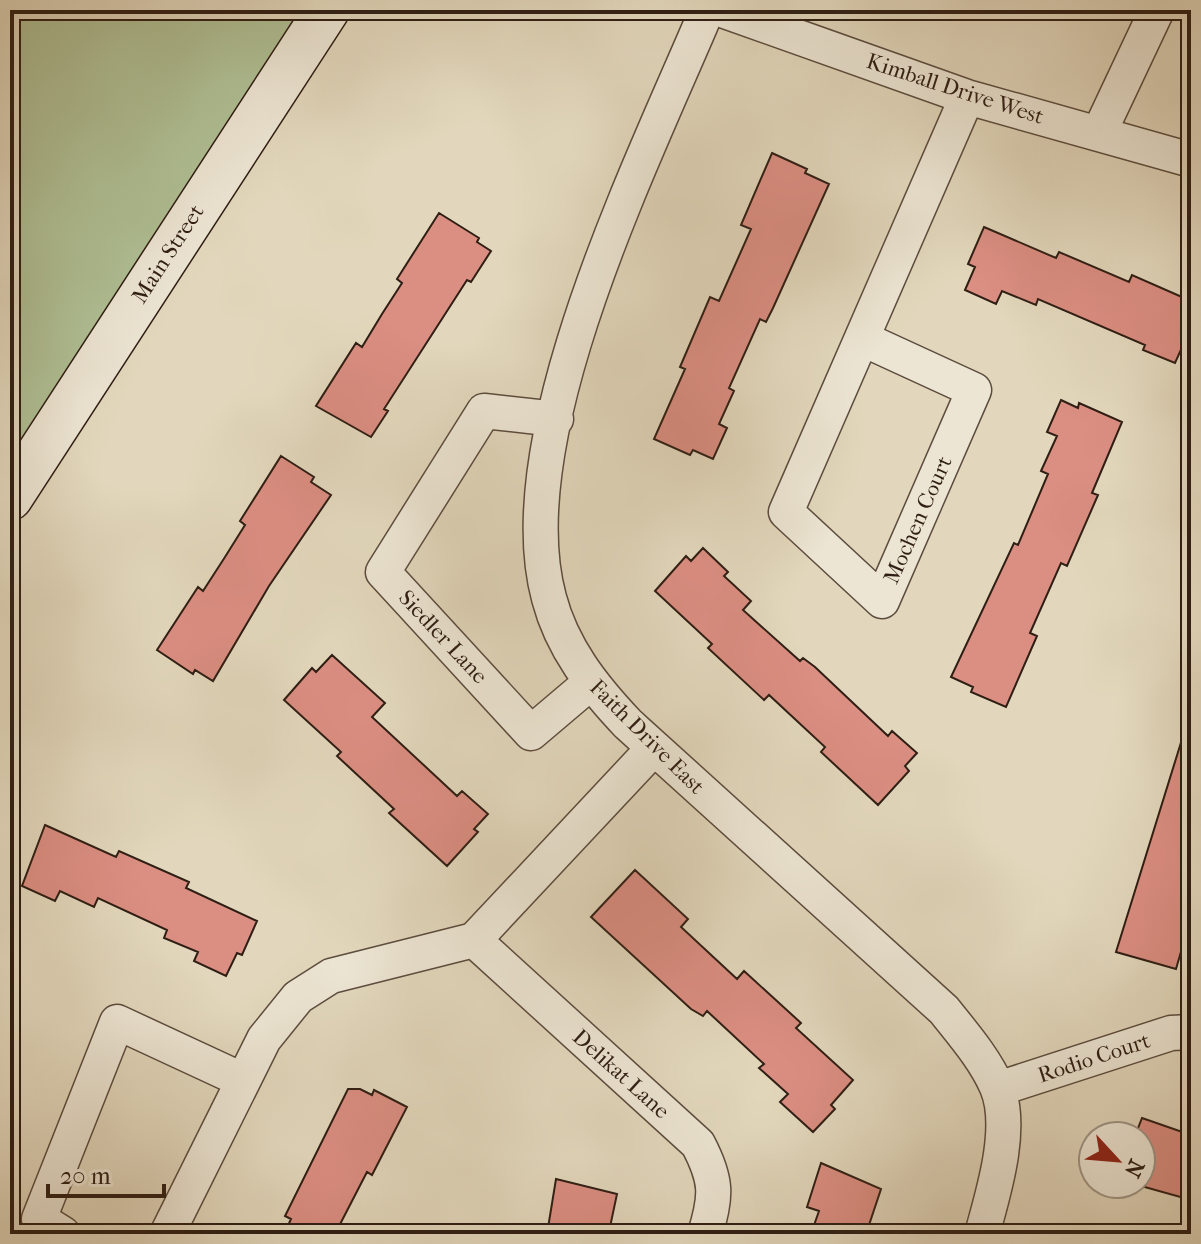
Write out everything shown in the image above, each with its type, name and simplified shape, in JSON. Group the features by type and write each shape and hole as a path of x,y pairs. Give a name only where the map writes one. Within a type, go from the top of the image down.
{"main road":[{"name":"Main Street","path":"10,498 327,10"}],"street":[{"name":"Faith Drive East","path":"707,10 589,298 556,419 543,490 541,557 549,599 590,683 654,748 944,1010 972,1045 998,1089 1002,1129 999,1169 982,1234"},
{"name":"Kimball Drive West","path":"722,10 967,97 1191,160"},
{"path":"1099,133 1157,10"},
{"name":"Mochen Court","path":"863,339 974,390 882,601 786,512 967,97"},
{"name":"Siedler Lane","path":"556,419 484,411 383,572 531,733 590,683"},
{"path":"167,1234 264,1039 298,997 331,976 474,940 654,748"},
{"name":"Delikat Lane","path":"474,940 698,1144 711,1169 716,1201 705,1234"},
{"path":"63,1234 39,1219 117,1022 242,1080"},
{"name":"Rodio Court","path":"998,1089 1171,1033 1191,1032"}],"green space":[{"path":"10,10 327,10 10,498"}],"building":[{"path":"772,153 807,169 805,173 829,184 773,308 766,322 760,319 729,388 734,391 719,424 727,428 713,459 693,450 690,455 654,439 685,369 680,367 710,297 719,301 751,229 741,225"},
{"path":"439,213 479,238 477,242 491,251 471,282 467,280 384,409 388,411 371,437 316,406 356,343 362,347 402,283 397,279"},
{"path":"984,227 1056,258 1059,252 1129,282 1132,275 1191,301 1191,346 1184,343 1175,363 1143,350 1145,345 1038,299 1036,305 1002,291 996,304 965,290 975,267 968,264"},
{"path":"1061,400 1078,408 1079,403 1122,422 1092,493 1098,495 1067,566 1061,563 1030,633 1037,636 1006,707 971,692 973,687 951,677 1014,543 1018,545 1048,474 1041,471 1057,436 1047,432"},
{"path":"281,456 314,477 311,482 331,495 269,586 213,681 195,670 193,674 157,650 198,587 203,591 225,557 245,525 240,521"},
{"path":"703,548 728,572 724,576 751,601 743,610 800,661 803,658 815,667 888,736 892,731 917,753 905,766 909,771 878,805 821,752 825,747 769,695 764,700 708,648 712,644 655,591 686,556 691,561"},
{"path":"332,655 385,703 372,717 457,796 462,791 488,814 474,829 478,832 447,866 389,813 394,809 337,756 341,752 284,700 312,668 316,672"},
{"path":"1183,736 1191,737 1191,917 1176,969 1116,952"},
{"path":"45,825 116,857 119,851 189,882 186,888 257,921 242,955 237,953 226,976 194,961 198,952 164,938 167,930 98,898 94,907 60,891 55,901 22,886"},
{"path":"635,870 688,919 681,927 737,979 744,971 801,1023 796,1028 853,1080 831,1105 835,1109 813,1132 780,1102 788,1094 759,1068 764,1064 707,1011 703,1016 691,1009 591,917"},
{"path":"348,1089 360,1089 372,1095 374,1090 407,1107 372,1175 367,1172 335,1234 284,1234 291,1219 285,1216"},
{"path":"1157,1123 1191,1135 1191,1200 1157,1190"},
{"path":"821,1163 881,1189 866,1234 811,1234 819,1211 807,1207"},
{"path":"556,1179 617,1194 610,1227 601,1225 599,1234 547,1234"}]}
